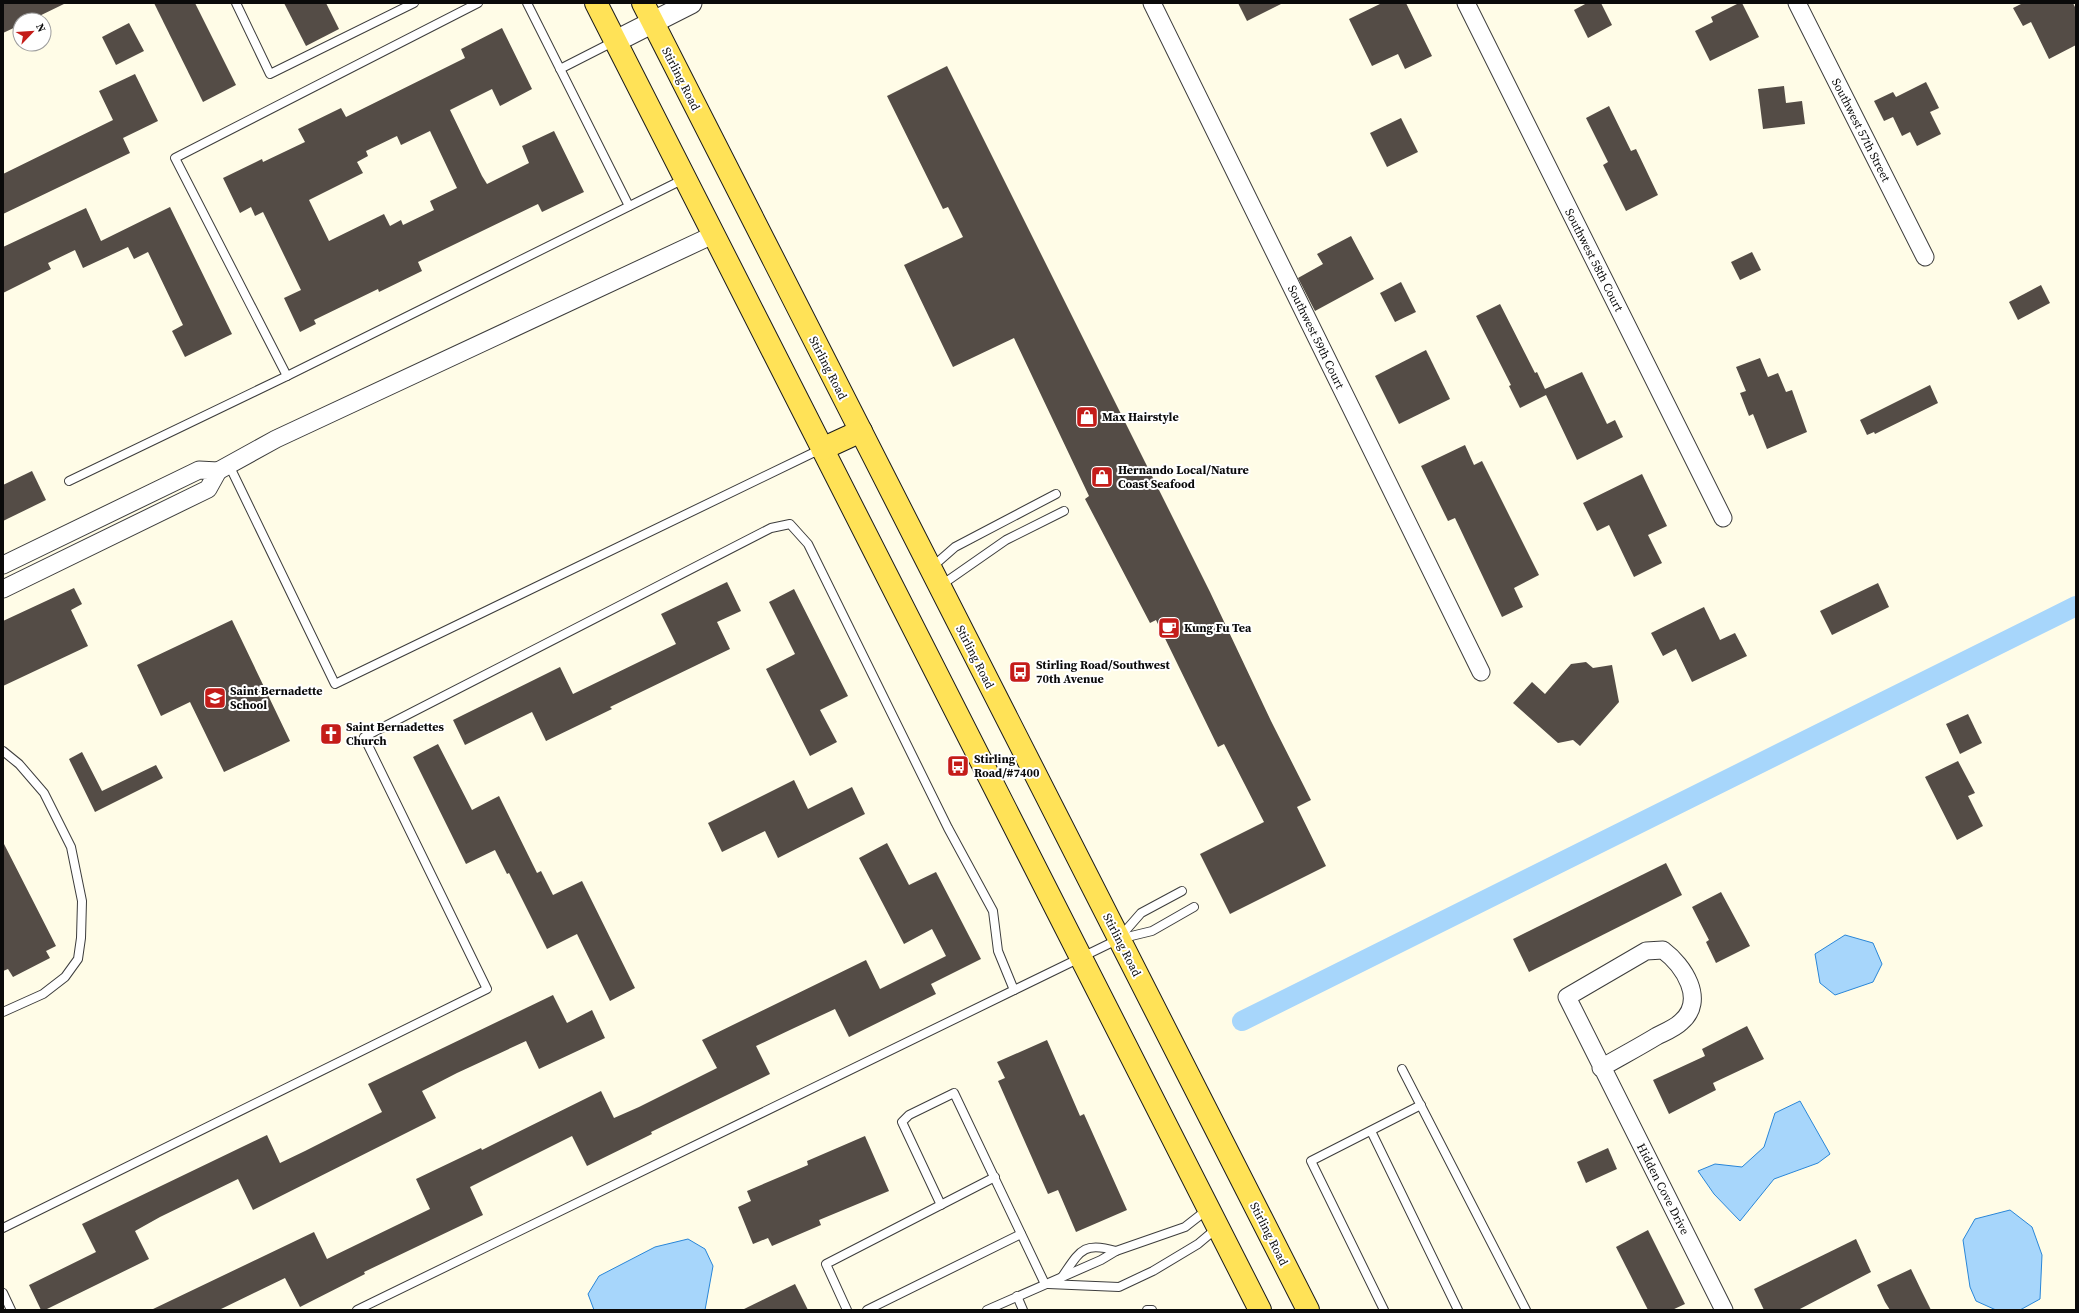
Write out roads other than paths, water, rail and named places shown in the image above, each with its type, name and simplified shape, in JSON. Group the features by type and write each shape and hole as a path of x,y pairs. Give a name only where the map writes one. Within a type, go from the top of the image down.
{"main road":[{"path":"596,3 1260,1310"},
{"name":"Stirling Road","path":"648,12 1308,1310"},
{"path":"822,449 861,431"}],"street":[{"path":"616,41 648,12 691,3"},
{"name":"Southwest 59th Court","path":"1152,3 1481,672"},
{"name":"Southwest 58th Court","path":"1466,3 1723,518"},
{"name":"Southwest 57th Street","path":"1797,3 1925,257"},
{"path":"3,565 89,536 208,489 224,468 276,439 713,235"},
{"path":"3,589 89,536"},
{"name":"Hidden Cove Drive","path":"1601,1068 1682,1022 1692,1007 1692,990 1683,970 1675,959 1663,950 1646,951 1567,997 1601,1068 1724,1310"}],"lane":[{"path":"236,3 270,74 414,3"},
{"path":"287,376 176,158 478,3"},
{"path":"527,3 629,206"},
{"path":"560,69 616,41"},
{"path":"69,481 287,376 685,178"},
{"path":"224,468 335,684 822,449"},
{"path":"935,577 955,547 1056,494"},
{"path":"935,577 1064,511"},
{"path":"3,1228 487,989 364,737 771,528 790,524 808,544 948,828 993,911 998,951 1014,990"},
{"path":"3,751 18,764 44,793 71,848 82,901 82,938 78,959 65,977 43,994 3,1012"},
{"path":"1119,939 1141,913 1182,890"},
{"path":"358,1310 1081,957 1119,939 1152,931 1194,907"},
{"path":"1402,1069 1526,1310"},
{"path":"941,1205 902,1122 909,1114 954,1093 1045,1284"},
{"path":"1384,1310 1311,1161 1421,1105"},
{"path":"1371,1131 1458,1310"},
{"path":"847,1310 826,1264 995,1177"},
{"path":"987,1310 1101,1260 1116,1251 1214,1218"},
{"path":"1045,1284 1119,1287 1153,1271 1192,1248 1214,1218"},
{"path":"867,1310 1021,1234"},
{"path":"1062,1277 1079,1252 1087,1248 1102,1247 1116,1251"},
{"path":"3,1293 11,1310"},
{"path":"1017,1296 1023,1310"},
{"path":"1147,1310 1152,1310"}],"water":[{"path":"1845,935 1873,943 1882,964 1873,982 1835,995 1820,983 1815,954"},
{"path":"1800,1101 1830,1154 1818,1163 1774,1179 1740,1221 1714,1194 1698,1171 1715,1164 1742,1167 1764,1147 1775,1113"},
{"path":"2010,1210 2032,1227 2042,1255 2040,1299 2020,1310 1996,1310 1976,1301 1970,1287 1963,1240 1975,1219"},
{"path":"688,1239 705,1249 713,1266 705,1310 594,1310 588,1294 599,1276 655,1247"}],"waterway":[{"path":"1242,1021 2076,606"}],"place":[{"name":"Max Hairstyle","path":"1087,417"},
{"name":"Hernando Local/Nature Coast Seafood","path":"1102,477"},
{"name":"Kung Fu Tea","path":"1169,628"},
{"name":"Stirling Road/Southwest 70th Avenue","path":"1020,672"},
{"name":"Saint Bernadette School","path":"215,698"},
{"name":"Saint Bernadettes Church","path":"331,734"},
{"name":"Stirling Road/#7400","path":"958,766"}]}
